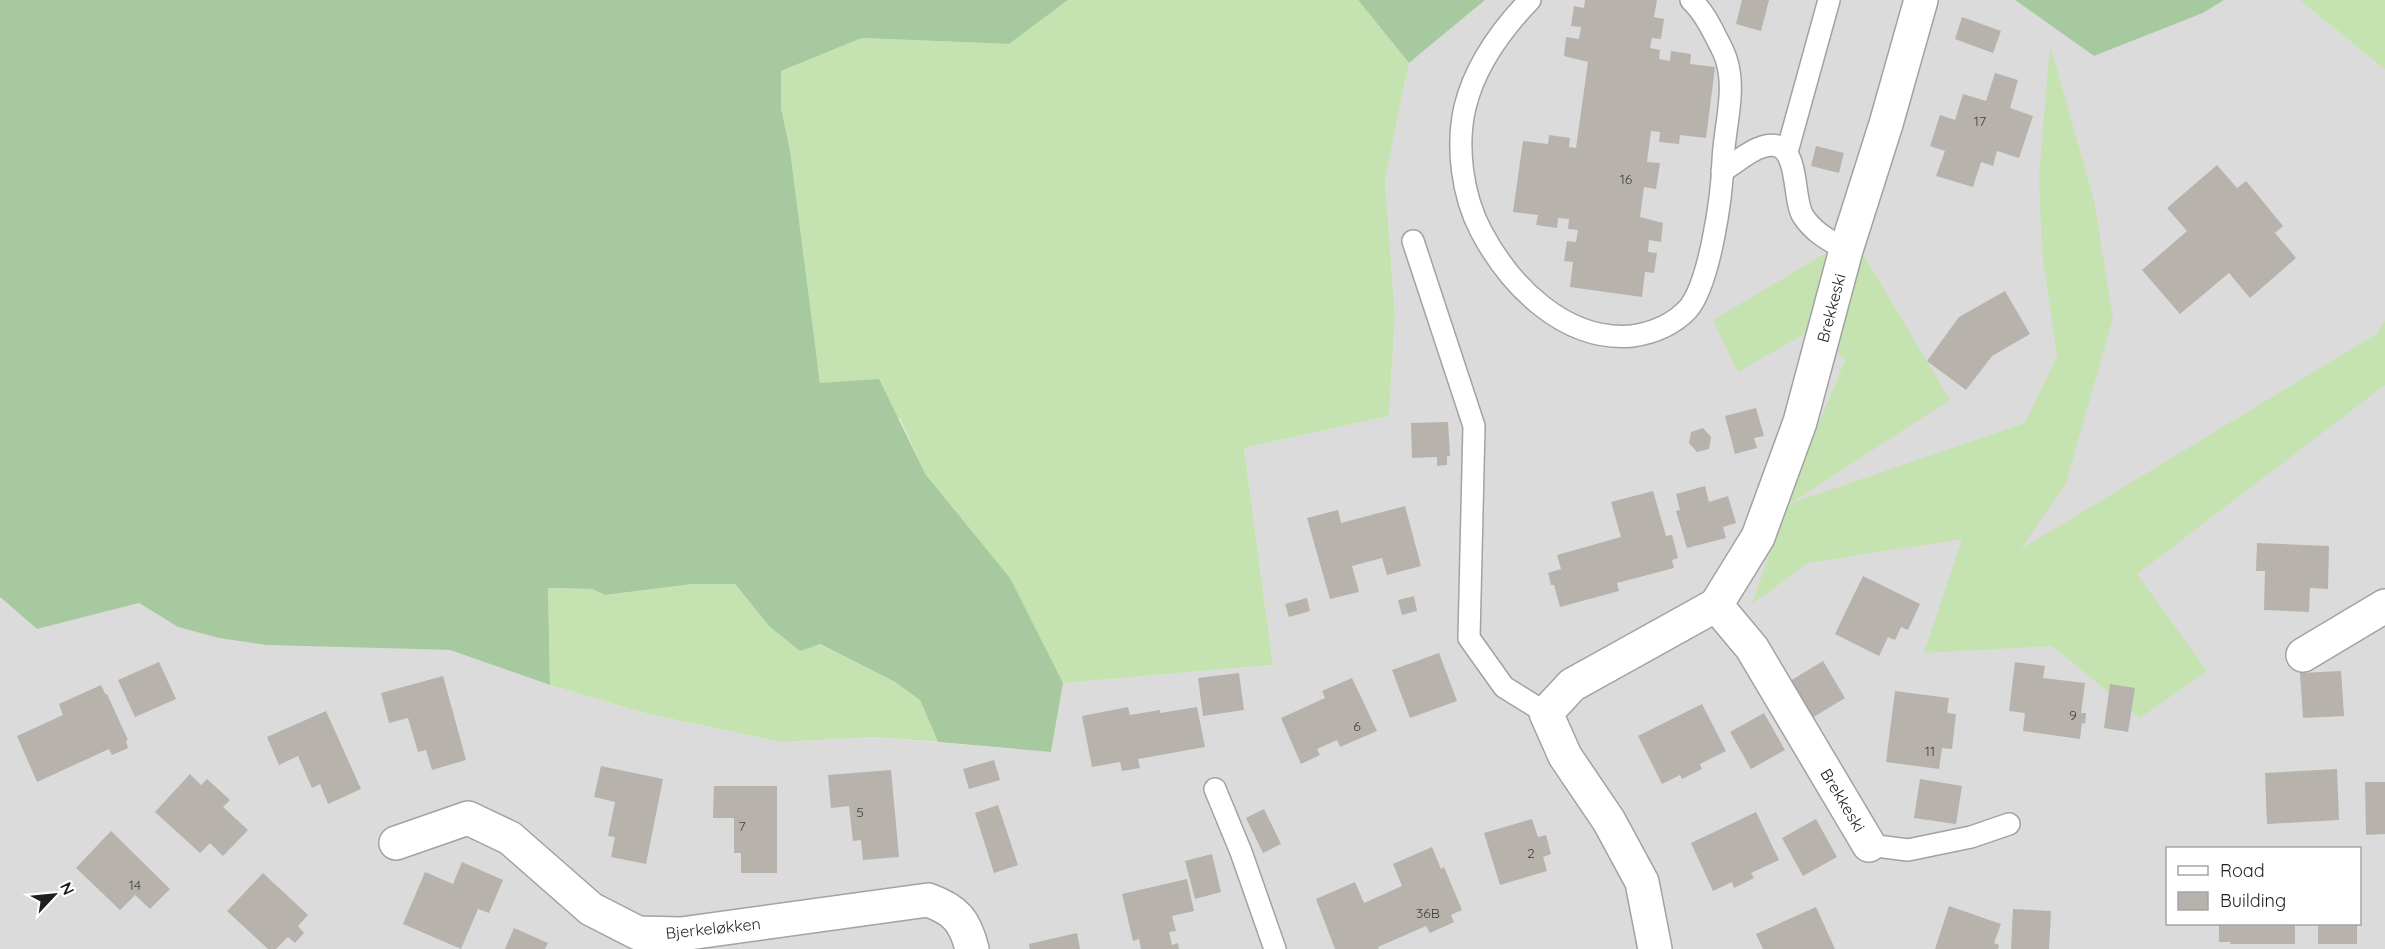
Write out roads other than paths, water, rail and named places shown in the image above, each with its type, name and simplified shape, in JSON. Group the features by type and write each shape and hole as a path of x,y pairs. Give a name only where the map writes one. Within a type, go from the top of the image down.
{"street":[{"name":"Brekkeski","path":"1546,713 1572,685 1716,605 1758,537 1800,422 1846,249 1886,124 1921,0"},
{"name":"Brekkeski","path":"1716,605 1752,648 1869,844"},
{"path":"2303,655 2385,606"},
{"path":"1546,713 1565,756 1609,821 1642,882 1655,949"},
{"name":"Bjerkeløkken","path":"396,843 468,818 510,838 591,909 638,933 681,934 928,900 945,906 967,927 972,949"}],"lane":[{"path":"1530,0 1498,38 1475,78 1465,107 1461,151 1472,210 1481,231 1516,281 1536,301 1575,327 1616,337 1647,334 1674,321 1688,308 1697,294 1704,274 1720,198 1723,141 1730,91 1727,60 1710,24 1691,0"},
{"path":"1829,0 1787,152 1794,171 1797,197 1802,214 1818,234 1846,249"},
{"path":"1722,171 1761,147 1779,147 1787,152"},
{"path":"1413,241 1474,426 1469,638 1504,687 1546,713"},
{"path":"1215,789 1241,852 1275,949"},
{"path":"1869,844 1908,849 1971,837 2009,824"}]}
